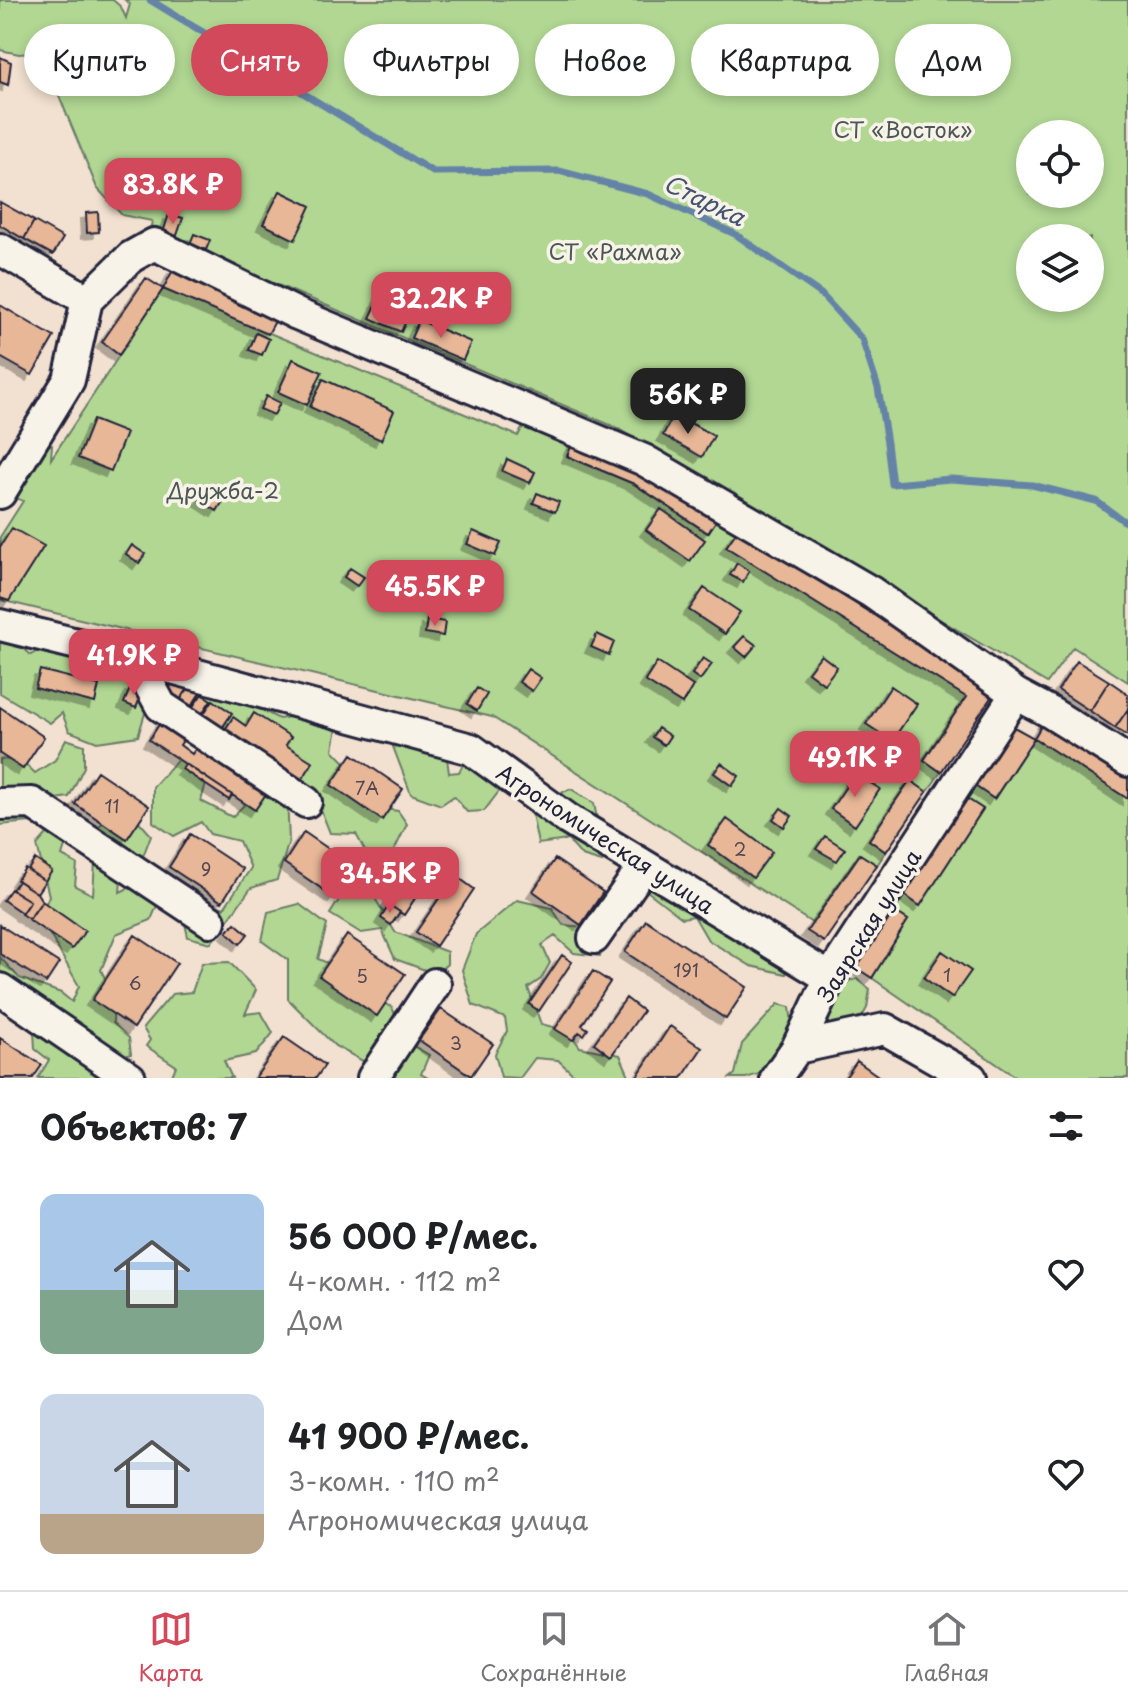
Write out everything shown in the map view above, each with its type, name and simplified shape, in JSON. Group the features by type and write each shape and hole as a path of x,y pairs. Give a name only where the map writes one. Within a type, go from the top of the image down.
{"street":[{"path":"0,493 69,380 87,300 131,257 154,244 297,314 644,460 871,592 1016,694 1128,761"},
{"path":"0,249 87,300"},
{"name":"Агрономическая улица","path":"0,625 471,749 569,820 830,978"},
{"path":"146,661 148,682 161,706 306,802"},
{"name":"Заярская улица","path":"776,1078 797,1048 830,978 1016,694"},
{"path":"0,804 32,803 210,921"},
{"path":"594,938 644,866"},
{"path":"373,1078 435,984"},
{"path":"0,989 130,1078"},
{"path":"797,1048 885,1029 971,1078"}],"green space":[{"name":"СТ «Рахма»","path":"0,0 113,0 126,18 130,4 125,0 1128,0 1128,682 1073,647 1047,683 615,427 150,231 152,221 122,215 97,188 59,96 175,96 175,24 24,24 24,54 0,50"},
{"name":"Дружба-2","path":"163,289 518,436 526,421 573,442 568,457 634,484 707,533 718,518 737,531 727,547 966,697 924,759 941,772 927,792 909,781 869,840 886,852 877,865 859,854 812,923 492,717 0,600 0,537 23,501 9,495 36,444 52,445 51,459"},
{"path":"0,636 12,638 31,655 53,641 89,650 98,669 117,657 134,671 146,710 138,736 97,742 69,731 62,713 50,723 0,693"},
{"path":"252,681 260,709 279,719 320,711 337,728 333,750 371,789 378,808 398,811 407,824 394,851 401,878 376,900 395,932 447,952 447,964 436,974 395,959 382,930 361,933 330,914 346,889 376,872 356,834 330,833 318,803 273,772 267,745 252,760 206,727 191,694 199,685"},
{"path":"423,730 444,737 449,773 459,772 474,744 513,773 484,811 467,812 454,796 441,805 411,794 392,744"},
{"path":"1034,738 1128,799 1128,1078 1017,1078 872,978 908,920 891,909 903,894 920,905 983,809 966,798 975,786 995,798"},
{"path":"66,739 84,745 84,767 69,797 49,800 41,821 0,825 0,759 22,761 35,773 55,760"},
{"path":"180,757 209,773 201,801 232,817 269,784 287,797 289,841 277,880 251,888 211,943 188,937 183,915 196,898 224,908 251,868 239,841 210,834 201,822 174,836 153,822 153,787"},
{"path":"571,789 594,803 597,819 618,835 602,862 582,856 568,840 538,844 530,804"},
{"path":"126,807 151,835 142,859 123,859 120,892 139,883 146,897 159,901 151,920 116,934 101,970 114,997 113,1023 129,1038 131,1054 110,1063 0,977 0,957 19,978 61,993 72,1002 79,986 40,917 49,896 37,845 63,816 72,824 62,856 77,864 75,886 93,895 97,827"},
{"path":"654,877 792,961 786,974 751,966 708,940 694,916 682,918 647,891"},
{"path":"517,900 552,908 563,925 585,927 601,901 612,900 618,923 600,956 574,953 555,936 542,945 550,963 541,979 528,988 541,1024 568,1031 580,1047 620,1055 630,1078 577,1078 558,1060 535,1058 520,1078 501,1077 495,1054 507,1031 505,1018 473,1005 462,970 476,934"},
{"path":"299,904 327,925 318,959 337,967 347,987 392,1007 405,1041 429,1055 421,1074 428,1078 384,1078 374,1067 335,1046 288,999 288,960 262,941 268,912"},
{"path":"229,962 256,990 245,1014 261,1012 273,1033 256,1054 224,1061 232,1078 171,1078 176,1066 146,1046 150,1040 143,1028 172,994 192,992 202,963"},
{"path":"857,979 870,989 867,1008 854,1032 819,1032 812,989"},
{"path":"778,1004 790,1007 792,1025 759,1074 730,1078 735,1074 742,1044"},
{"path":"51,1030 121,1078 38,1078 49,1060 35,1049 34,1031"}],"building":[{"path":"0,57 11,62 8,85 0,82"},
{"path":"280,191 311,206 295,240 263,224"},
{"path":"0,202 34,221 24,239 0,225"},
{"path":"98,212 99,232 87,233 86,213"},
{"path":"169,214 183,218 176,238 163,233"},
{"path":"34,221 63,238 53,255 24,239"},
{"path":"194,234 210,240 206,250 190,244"},
{"path":"174,268 279,314 268,334 163,289"},
{"path":"146,278 163,289 119,355 102,342"},
{"path":"382,292 413,306 401,332 370,318"},
{"path":"0,305 54,337 32,375 0,357"},
{"path":"419,320 471,342 463,360 411,338"},
{"path":"256,333 269,339 262,355 249,350"},
{"path":"293,359 322,372 307,405 278,392"},
{"path":"323,379 394,411 381,440 310,407"},
{"path":"266,396 280,403 274,415 260,409"},
{"path":"674,414 714,436 702,457 663,435"},
{"path":"93,420 126,433 111,471 78,458"},
{"path":"573,442 644,472 718,518 708,533 634,484 567,456"},
{"path":"507,459 535,472 530,483 502,471"},
{"path":"206,491 223,501 217,511 200,500"},
{"path":"537,493 559,502 555,512 533,503"},
{"path":"661,509 705,540 690,561 646,530"},
{"path":"12,528 44,546 9,601 0,598 0,547"},
{"path":"473,531 501,543 495,556 467,544"},
{"path":"737,531 996,690 941,772 924,760 966,697 726,547"},
{"path":"132,545 145,554 139,563 126,554"},
{"path":"737,563 749,571 743,582 730,575"},
{"path":"436,564 466,575 458,597 428,586"},
{"path":"350,568 364,577 357,586 344,577"},
{"path":"704,588 740,612 725,634 689,610"},
{"path":"427,619 445,622 443,636 425,633"},
{"path":"597,634 614,642 609,655 591,647"},
{"path":"744,636 756,645 746,657 734,647"},
{"path":"821,655 837,667 824,684 808,672"},
{"path":"703,658 712,664 700,680 692,674"},
{"path":"1077,661 1109,681 1090,711 1058,690"},
{"path":"657,662 693,686 682,704 645,681"},
{"path":"528,669 541,678 532,691 519,682"},
{"path":"40,670 99,685 95,703 35,688"},
{"path":"177,677 190,686 180,700 167,691"},
{"path":"1109,681 1128,694 1128,709 1115,728 1090,711"},
{"path":"131,686 143,691 136,708 124,703"},
{"path":"190,686 200,693 191,707 180,700"},
{"path":"891,686 917,704 892,741 866,724"},
{"path":"477,688 487,694 477,711 467,704"},
{"path":"202,694 211,700 201,715 192,708"},
{"path":"213,700 232,713 222,728 203,715"},
{"path":"0,707 44,737 23,769 0,754"},
{"path":"1128,709 1128,736 1115,728"},
{"path":"254,713 291,737 286,745 313,762 302,780 225,730 233,717 246,726"},
{"path":"162,720 186,736 180,745 192,754 196,748 210,757 212,754 268,791 255,810 149,740"},
{"path":"1044,721 1128,774 1128,799 1034,738"},
{"path":"1014,727 1034,738 994,799 975,786"},
{"path":"658,728 670,736 664,745 652,737"},
{"path":"846,741 862,751 854,763 839,752"},
{"path":"352,754 403,789 382,820 331,785"},
{"path":"721,763 739,776 732,786 714,773"},
{"path":"186,764 232,795 229,800 182,769"},
{"path":"97,771 149,806 127,839 75,804"},
{"path":"855,773 880,789 855,826 831,809"},
{"path":"910,780 927,792 886,852 869,840"},
{"path":"966,798 983,809 920,906 903,894"},
{"path":"781,808 792,816 784,827 773,819"},
{"path":"727,819 772,852 753,878 708,845"},
{"path":"304,832 355,867 334,897 284,863"},
{"path":"190,834 243,869 222,902 169,867"},
{"path":"825,836 845,849 837,861 816,849"},
{"path":"860,854 877,865 824,942 807,931"},
{"path":"421,858 435,868 404,915 387,903 391,896 396,899"},
{"path":"35,859 52,871 45,881 28,870"},
{"path":"555,859 603,892 581,925 533,891"},
{"path":"25,868 45,881 37,893 17,880"},
{"path":"455,875 474,889 436,946 416,932"},
{"path":"18,881 37,893 42,901 29,919 21,914 30,901 12,890"},
{"path":"11,889 30,901 22,913 3,900"},
{"path":"42,901 85,931 72,949 29,920"},
{"path":"389,905 400,912 391,925 381,918"},
{"path":"891,909 908,920 872,978 855,967"},
{"path":"646,920 747,987 726,1019 625,952"},
{"path":"235,923 248,934 240,944 227,932"},
{"path":"0,925 59,963 46,983 0,954"},
{"path":"135,935 177,963 134,1028 92,1000"},
{"path":"347,935 405,974 377,1016 319,976"},
{"path":"942,951 971,971 952,998 924,978"},
{"path":"562,955 572,962 539,1011 529,1004"},
{"path":"593,971 610,982 582,1025 588,1029 584,1035 579,1032 573,1040 555,1029"},
{"path":"626,998 643,1011 611,1056 594,1043"},
{"path":"441,1009 493,1044 471,1076 419,1040"},
{"path":"670,1026 702,1048 682,1078 636,1078"},
{"path":"284,1037 325,1065 316,1078 255,1078"},
{"path":"0,1038 42,1065 33,1078 0,1078"},
{"path":"857,1061 881,1078 845,1078"}],"waterway":[{"name":"Старка","path":"150,0 433,172 559,171 648,194 735,234 821,294 862,339 878,388 892,484 951,479 1032,485 1096,501 1128,524"}],"park label":[{"name":"СТ «Восток»","path":"903,128"}]}
